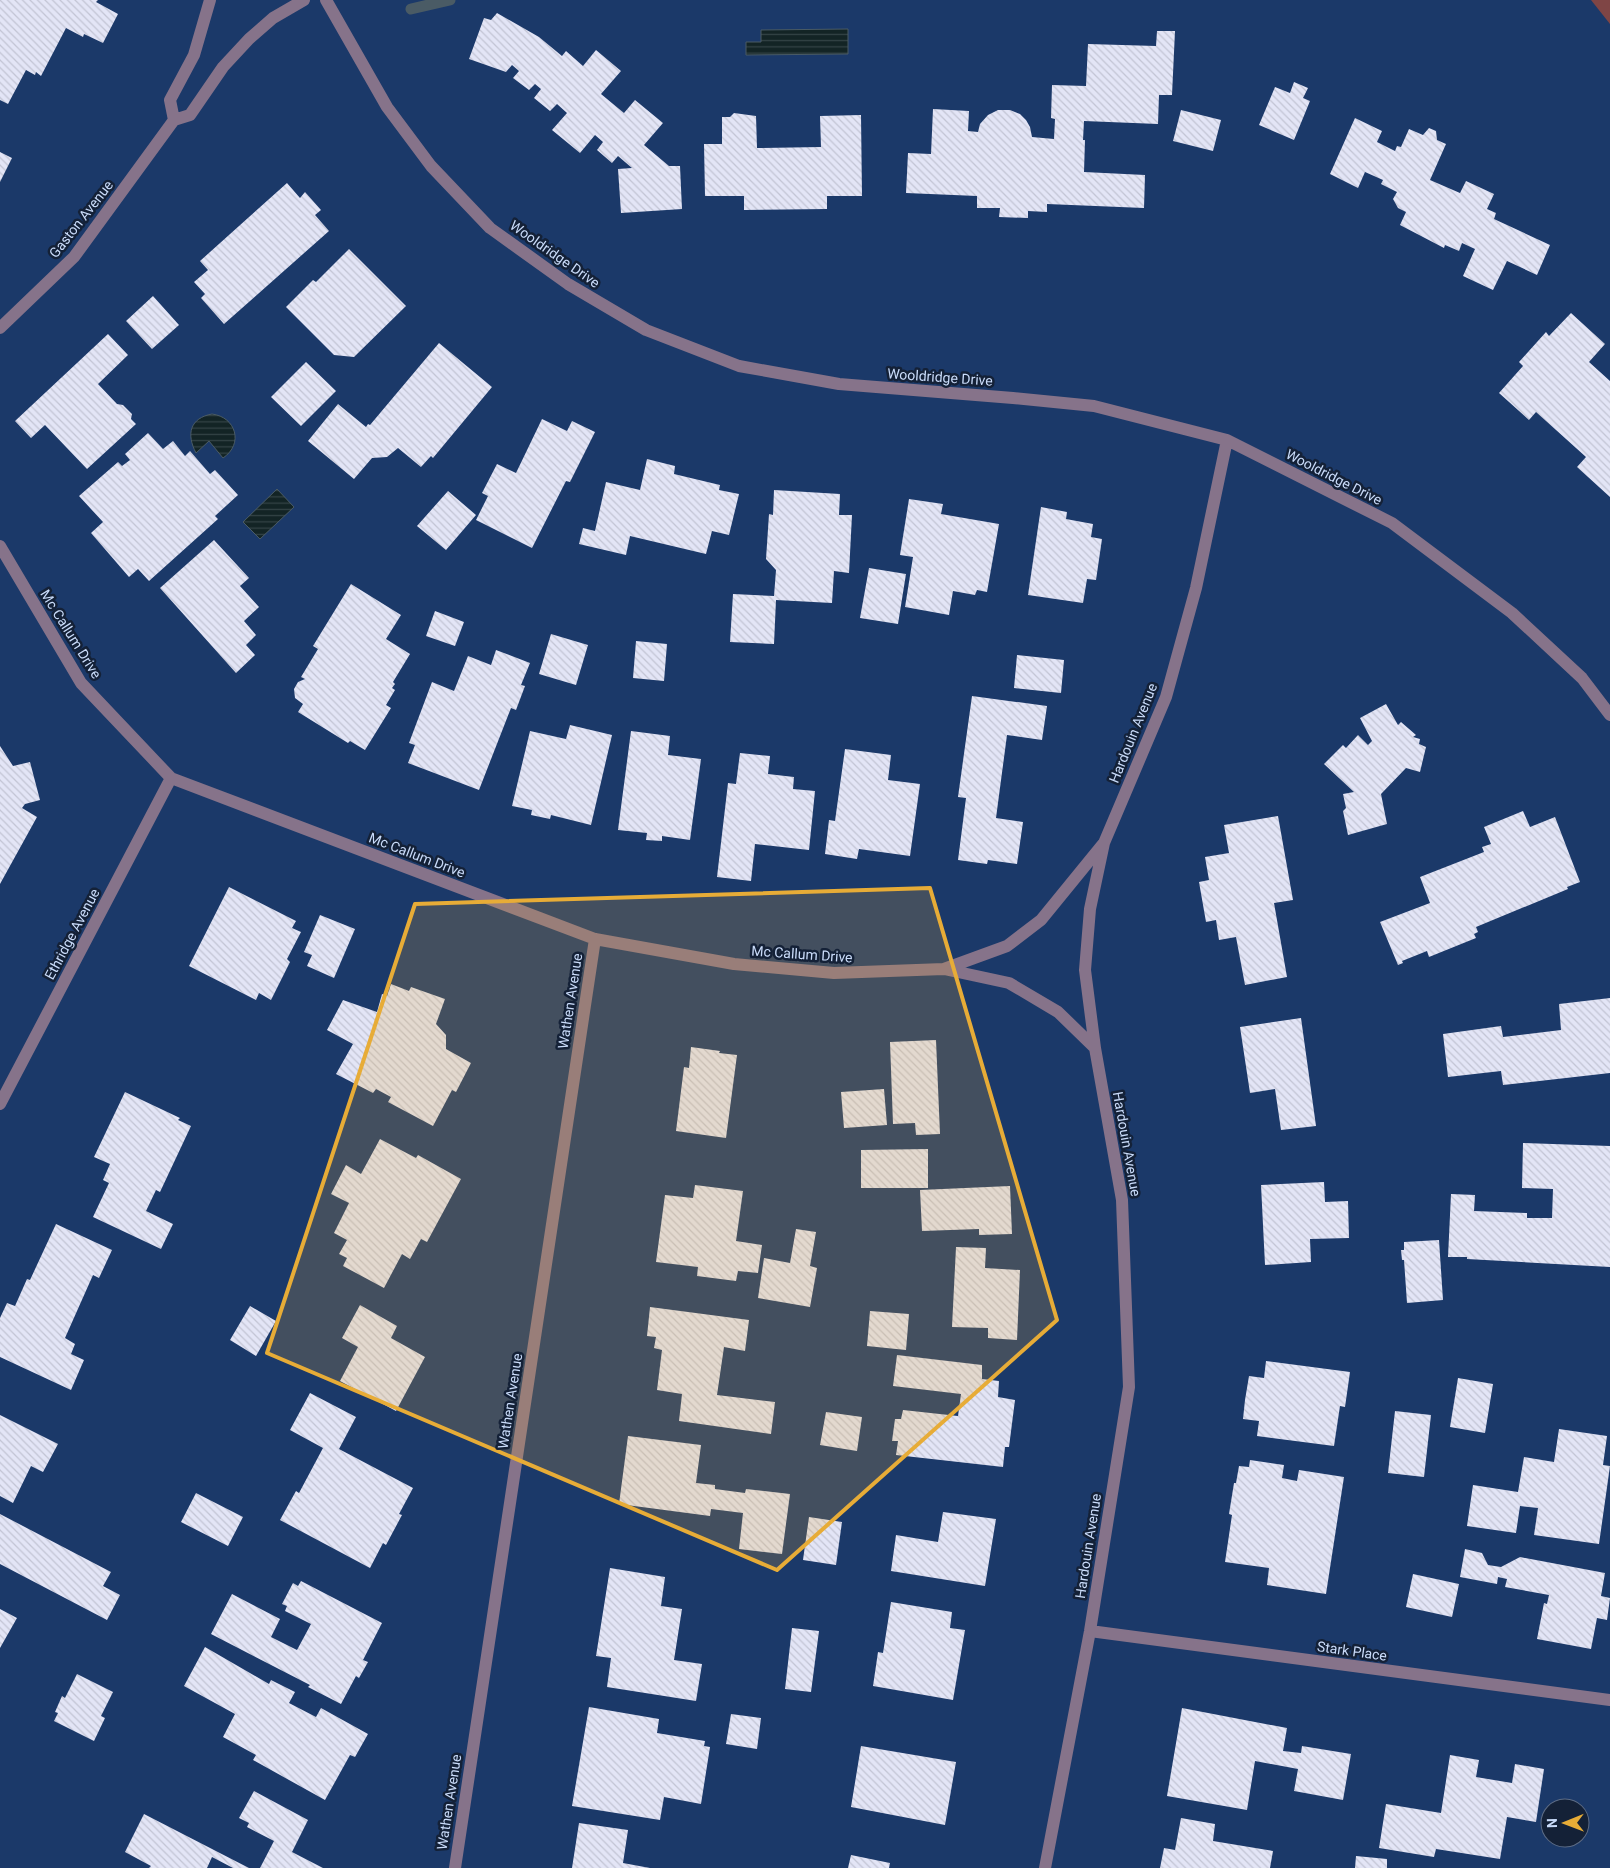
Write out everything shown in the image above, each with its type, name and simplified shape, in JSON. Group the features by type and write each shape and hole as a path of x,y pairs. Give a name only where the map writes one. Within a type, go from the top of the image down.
{"street":[{"path":"174,120 170,100 194,55 210,0"},
{"name":"Gaston Avenue","path":"0,328 74,257 174,120 190,115 223,67 249,38 273,18 304,0"},
{"name":"Wooldridge Drive","path":"326,0 387,106 431,166 490,228 568,284 646,330 739,366 839,384 1094,406 1227,440 1392,523 1512,613 1582,678 1610,716"},
{"name":"Hardouin Avenue","path":"1045,1868 1090,1631 1129,1387 1122,1200 1095,1048 1085,970 1090,910 1104,843 1166,696 1196,588 1227,440"},
{"name":"Mc Callum Drive","path":"0,546 81,683 171,778 595,939 734,964 825,972 944,969 1009,983 1058,1012 1095,1048"},
{"name":"Ethridge Avenue","path":"0,1104 171,778"},
{"name":"Mc Callum Drive","path":"944,969 1007,946 1041,920 1104,843"},
{"name":"Wathen Avenue","path":"454,1868 595,939"},
{"name":"Stark Place","path":"1090,1631 1610,1700"}],"highlighted area":[{"path":"930,888 1057,1320 777,1570 267,1353 415,904"}],"shaded area":[{"path":"1591,0 1610,0 1610,24"},
{"path":"848,29 848,54 746,55 746,42 761,42 761,30"},
{"path":"212,414 227,420 234,432 234,446 223,458 209,441 196,453 191,439 192,428 195,423 199,419"},
{"path":"277,489 294,507 260,539 243,522"}],"building":[{"path":"0,0 98,0 96,2 118,14 103,43 84,34 83,37 66,28 41,76 36,72 35,75 26,70 8,104 0,100"},
{"path":"497,13 539,37 562,56 566,51 583,66 596,50 621,71 601,94 624,113 635,100 663,123 644,145 669,166 680,166 682,209 621,213 618,169 632,168 618,156 612,163 597,150 603,142 595,135 580,153 552,130 567,113 557,104 550,111 534,98 541,89 535,84 529,90 513,78 519,71 512,65 506,72 469,59 484,18 491,20"},
{"path":"1157,31 1175,31 1172,95 1159,95 1158,124 1084,121 1084,172 1145,175 1144,208 1047,204 1047,212 1028,211 1028,218 999,217 1000,208 977,208 977,196 906,193 908,153 931,154 933,109 969,111 968,131 978,132 980,124 988,115 998,110 1010,110 1020,114 1026,120 1032,137 1054,139 1055,119 1051,118 1052,85 1086,86 1088,44 1156,46"},
{"path":"1294,82 1308,88 1303,98 1310,101 1294,140 1259,125 1275,87 1290,93"},
{"path":"1181,110 1221,120 1213,151 1173,141"},
{"path":"734,113 756,116 757,148 821,147 820,116 861,115 862,196 827,196 827,209 744,210 744,196 705,196 704,144 722,144 722,117 730,117"},
{"path":"1355,118 1382,131 1377,142 1395,151 1397,146 1401,147 1409,129 1423,135 1429,128 1436,131 1437,140 1446,144 1430,180 1460,193 1466,181 1494,194 1487,209 1496,213 1494,219 1550,245 1537,275 1507,261 1493,290 1463,276 1475,249 1462,243 1459,251 1445,245 1444,248 1400,225 1406,212 1398,208 1393,199 1397,192 1381,184 1383,180 1365,172 1358,188 1330,174"},
{"path":"0,152 12,158 0,182"},
{"path":"287,183 300,198 305,192 321,210 315,215 329,231 224,324 201,298 205,294 194,282 208,270 200,261"},
{"path":"349,249 406,306 354,357 334,355 286,307 313,280 316,282"},
{"path":"153,296 179,325 152,349 126,321"},
{"path":"1571,313 1605,344 1589,362 1610,381 1610,497 1577,467 1586,457 1536,412 1529,420 1499,393 1523,366 1519,362 1546,332 1549,336"},
{"path":"108,334 128,355 98,384 117,404 123,405 132,414 131,419 136,424 87,469 45,425 31,438 15,421"},
{"path":"439,343 492,387 433,458 431,456 421,467 398,448 387,457 372,458 354,479 308,441 338,404 366,427 368,424 370,425"},
{"path":"306,362 336,391 301,426 271,397"},
{"path":"542,419 567,431 572,421 595,432 570,482 566,481 532,548 476,520 488,496 482,493 497,464 516,473"},
{"path":"148,433 163,449 173,441 185,456 190,451 210,474 215,470 238,495 215,516 218,519 149,581 138,569 129,577 91,533 103,522 79,496 118,462 122,466 130,460 125,454"},
{"path":"647,459 675,466 674,474 720,485 719,490 739,494 729,535 712,531 706,554 630,536 626,555 579,544 583,528 595,531 606,482 640,490"},
{"path":"774,490 840,494 839,515 852,515 849,573 834,571 832,603 776,600 774,644 730,642 733,594 774,596 776,570 766,559 769,514 773,515"},
{"path":"448,491 476,515 446,550 417,526"},
{"path":"909,499 943,504 941,514 999,524 987,592 977,590 975,595 953,591 949,615 905,607 913,557 900,555"},
{"path":"1041,507 1067,512 1066,519 1093,524 1091,537 1102,539 1096,580 1087,579 1083,603 1028,595"},
{"path":"214,540 249,578 240,586 259,607 244,621 256,635 246,645 255,655 236,673 160,588"},
{"path":"869,568 906,574 898,624 860,618"},
{"path":"351,584 401,615 386,639 410,654 393,682 395,684 392,688 395,690 386,705 391,708 365,750 350,741 348,743 298,712 303,704 295,698 294,689 298,682 305,679 301,677 318,649 313,646"},
{"path":"435,611 464,622 455,646 426,636"},
{"path":"551,634 588,645 576,685 539,674"},
{"path":"636,641 667,644 664,681 633,678"},
{"path":"496,650 530,663 521,685 525,686 516,710 511,708 479,790 408,763 415,745 409,743 432,682 454,691 468,656 491,665"},
{"path":"1017,655 1064,660 1061,693 1014,688"},
{"path":"972,696 1047,706 1042,740 1007,735 996,818 1023,822 1017,864 988,860 987,864 958,860 966,798 958,797"},
{"path":"1386,704 1398,725 1401,722 1416,735 1413,737 1420,739 1419,744 1426,747 1420,772 1406,768 1381,794 1387,824 1348,835 1343,811 1346,808 1343,794 1354,792 1324,764 1343,745 1346,748 1358,735 1368,745 1372,741 1360,718"},
{"path":"570,725 612,735 591,825 551,815 550,819 531,815 532,810 512,806 530,731 566,739"},
{"path":"631,731 670,736 668,755 701,759 690,840 662,836 662,841 646,840 647,833 618,830"},
{"path":"0,746 13,766 30,762 40,800 25,804 22,808 37,817 0,884"},
{"path":"845,749 891,755 888,780 920,784 910,856 859,849 857,859 825,854 829,820 835,821"},
{"path":"740,753 770,756 768,774 794,777 793,789 815,791 809,850 755,844 751,881 717,877 728,783 736,784"},
{"path":"1523,811 1530,827 1555,817 1580,882 1567,887 1568,889 1476,927 1478,932 1474,934 1476,938 1429,957 1427,951 1402,961 1403,963 1398,965 1380,922 1430,903 1420,877 1484,852 1482,847 1491,844 1484,827"},
{"path":"1278,816 1293,900 1274,903 1287,977 1245,985 1236,937 1219,940 1216,920 1206,922 1199,882 1209,880 1205,857 1229,853 1224,825"},
{"path":"229,887 296,921 292,928 301,932 287,959 290,962 271,1000 259,993 256,1000 189,966"},
{"path":"320,915 355,929 334,978 307,966 312,955 304,952"},
{"path":"391,984 409,991 411,987 445,999 436,1024 446,1035 446,1049 471,1063 456,1092 452,1090 433,1126 388,1102 391,1097 376,1089 373,1093 336,1074 353,1044 327,1030 343,1000 377,1012 382,994 387,996"},
{"path":"1610,998 1610,1073 1503,1085 1501,1071 1448,1077 1443,1034 1501,1026 1503,1037 1561,1030 1559,1004"},
{"path":"1301,1018 1316,1126 1281,1130 1275,1089 1250,1093 1240,1027"},
{"path":"936,1040 940,1134 916,1135 915,1123 893,1124 890,1042"},
{"path":"691,1047 737,1055 726,1138 676,1131 684,1067 689,1068"},
{"path":"884,1089 887,1125 844,1128 841,1092"},
{"path":"125,1092 180,1118 178,1120 191,1126 160,1192 156,1190 146,1211 173,1224 161,1249 93,1217 109,1183 103,1180 110,1164 94,1157"},
{"path":"380,1139 416,1158 418,1155 461,1179 427,1242 421,1239 410,1259 402,1254 384,1288 343,1266 347,1258 339,1254 347,1240 334,1233 349,1203 331,1194 346,1165 361,1174"},
{"path":"1523,1143 1610,1146 1610,1267 1448,1257 1451,1194 1475,1195 1474,1211 1527,1213 1527,1218 1552,1218 1553,1189 1522,1188"},
{"path":"928,1149 928,1188 861,1188 861,1150"},
{"path":"1324,1182 1325,1202 1348,1201 1349,1238 1310,1239 1311,1262 1265,1265 1261,1185"},
{"path":"695,1185 743,1191 736,1241 762,1245 758,1273 738,1271 736,1281 697,1276 698,1267 656,1262 665,1195 693,1198"},
{"path":"1010,1186 1012,1234 979,1235 979,1229 922,1231 920,1190"},
{"path":"56,1224 112,1250 99,1278 93,1275 65,1338 75,1344 71,1354 84,1360 71,1390 0,1357 0,1318 7,1303 15,1306 27,1279 30,1280"},
{"path":"796,1229 816,1232 810,1266 817,1268 810,1307 758,1298 764,1258 790,1263"},
{"path":"1439,1240 1443,1300 1407,1303 1404,1260 1402,1260 1401,1250 1404,1250 1404,1242"},
{"path":"956,1247 986,1248 985,1268 1020,1270 1017,1340 988,1338 988,1328 952,1327"},
{"path":"360,1305 397,1326 391,1338 425,1357 396,1411 340,1381 358,1347 342,1338"},
{"path":"250,1306 276,1321 256,1356 230,1340"},
{"path":"650,1307 749,1320 745,1351 724,1347 717,1395 775,1402 771,1434 679,1421 682,1394 657,1390 662,1350 654,1348 656,1337 647,1336"},
{"path":"870,1311 909,1314 906,1350 867,1346"},
{"path":"897,1355 982,1365 982,1379 999,1381 998,1397 1015,1400 1009,1447 1005,1447 1003,1467 896,1455 898,1441 892,1441 895,1419 901,1419 903,1410 958,1416 961,1394 893,1386"},
{"path":"1266,1361 1350,1372 1345,1407 1340,1406 1334,1446 1257,1436 1259,1421 1243,1419 1249,1376 1264,1378"},
{"path":"1458,1378 1493,1384 1485,1433 1450,1427"},
{"path":"310,1393 356,1417 339,1449 413,1488 399,1514 402,1515 386,1545 383,1543 370,1568 280,1520 296,1491 299,1493 323,1448 290,1430"},
{"path":"1395,1411 1431,1415 1424,1477 1388,1473"},
{"path":"826,1412 862,1417 857,1451 820,1445"},
{"path":"0,1415 58,1444 43,1472 31,1466 13,1503 0,1496"},
{"path":"1559,1429 1607,1436 1603,1465 1610,1466 1599,1544 1534,1535 1538,1508 1520,1506 1516,1533 1467,1526 1473,1485 1518,1492 1524,1457 1554,1462"},
{"path":"628,1436 701,1445 696,1483 715,1485 715,1489 745,1493 746,1489 790,1494 782,1554 739,1549 743,1513 711,1509 710,1516 619,1504"},
{"path":"1250,1460 1284,1465 1282,1478 1297,1481 1299,1470 1344,1477 1326,1594 1267,1585 1269,1568 1225,1562 1232,1515 1229,1514 1234,1483 1236,1483 1239,1466 1249,1467"},
{"path":"196,1493 243,1517 228,1546 181,1522"},
{"path":"943,1512 996,1519 985,1586 891,1571 896,1535 938,1542"},
{"path":"0,1514 111,1572 103,1586 120,1595 107,1620 0,1564"},
{"path":"809,1517 842,1522 836,1565 803,1560"},
{"path":"1465,1549 1482,1553 1488,1565 1501,1567 1520,1557 1605,1573 1601,1596 1610,1598 1607,1620 1597,1618 1591,1649 1537,1639 1544,1603 1547,1604 1549,1595 1505,1587 1507,1579 1498,1577 1497,1584 1460,1577"},
{"path":"610,1568 665,1577 661,1606 682,1609 674,1660 702,1664 696,1701 607,1687 611,1658 596,1656"},
{"path":"1413,1574 1459,1584 1452,1617 1406,1607"},
{"path":"301,1581 382,1623 363,1660 368,1662 359,1678 356,1676 341,1704 308,1687 310,1685 211,1634 232,1594 280,1619 271,1637 297,1650 311,1624 285,1611 287,1606 282,1604 293,1583 298,1586"},
{"path":"891,1602 952,1612 950,1628 965,1630 953,1700 873,1686 878,1652 883,1653"},
{"path":"0,1609 17,1618 0,1648"},
{"path":"792,1628 819,1631 811,1692 785,1689"},
{"path":"205,1647 269,1684 271,1680 295,1692 289,1703 316,1717 321,1708 368,1734 355,1757 350,1755 325,1800 253,1760 256,1755 223,1737 235,1714 184,1686"},
{"path":"77,1674 113,1692 101,1716 105,1718 94,1741 54,1721 58,1713 55,1712 62,1696 65,1698"},
{"path":"589,1707 659,1719 657,1733 705,1741 704,1746 710,1747 701,1804 664,1797 660,1820 572,1806"},
{"path":"1182,1708 1287,1728 1283,1751 1301,1753 1302,1746 1351,1754 1343,1800 1294,1791 1298,1769 1255,1761 1247,1810 1167,1796"},
{"path":"731,1714 761,1718 757,1749 726,1744"},
{"path":"861,1746 956,1762 945,1825 851,1807"},
{"path":"1450,1755 1479,1760 1476,1777 1512,1783 1515,1764 1544,1769 1536,1822 1507,1817 1500,1859 1436,1849 1434,1857 1379,1848 1386,1804 1441,1813"},
{"path":"254,1791 308,1820 292,1852 323,1868 260,1868 274,1841 247,1827 249,1823 239,1818"},
{"path":"144,1814 249,1868 233,1868 212,1857 207,1868 149,1868 151,1866 125,1852"},
{"path":"1181,1818 1215,1824 1213,1841 1273,1851 1270,1868 1160,1868 1164,1848 1175,1850"},
{"path":"579,1823 628,1830 623,1863 650,1868 572,1868"},
{"path":"851,1855 890,1863 889,1868 848,1868"},
{"path":"1356,1856 1387,1859 1387,1868 1355,1868"}],"waterway":[{"path":"411,9 450,0"}]}
